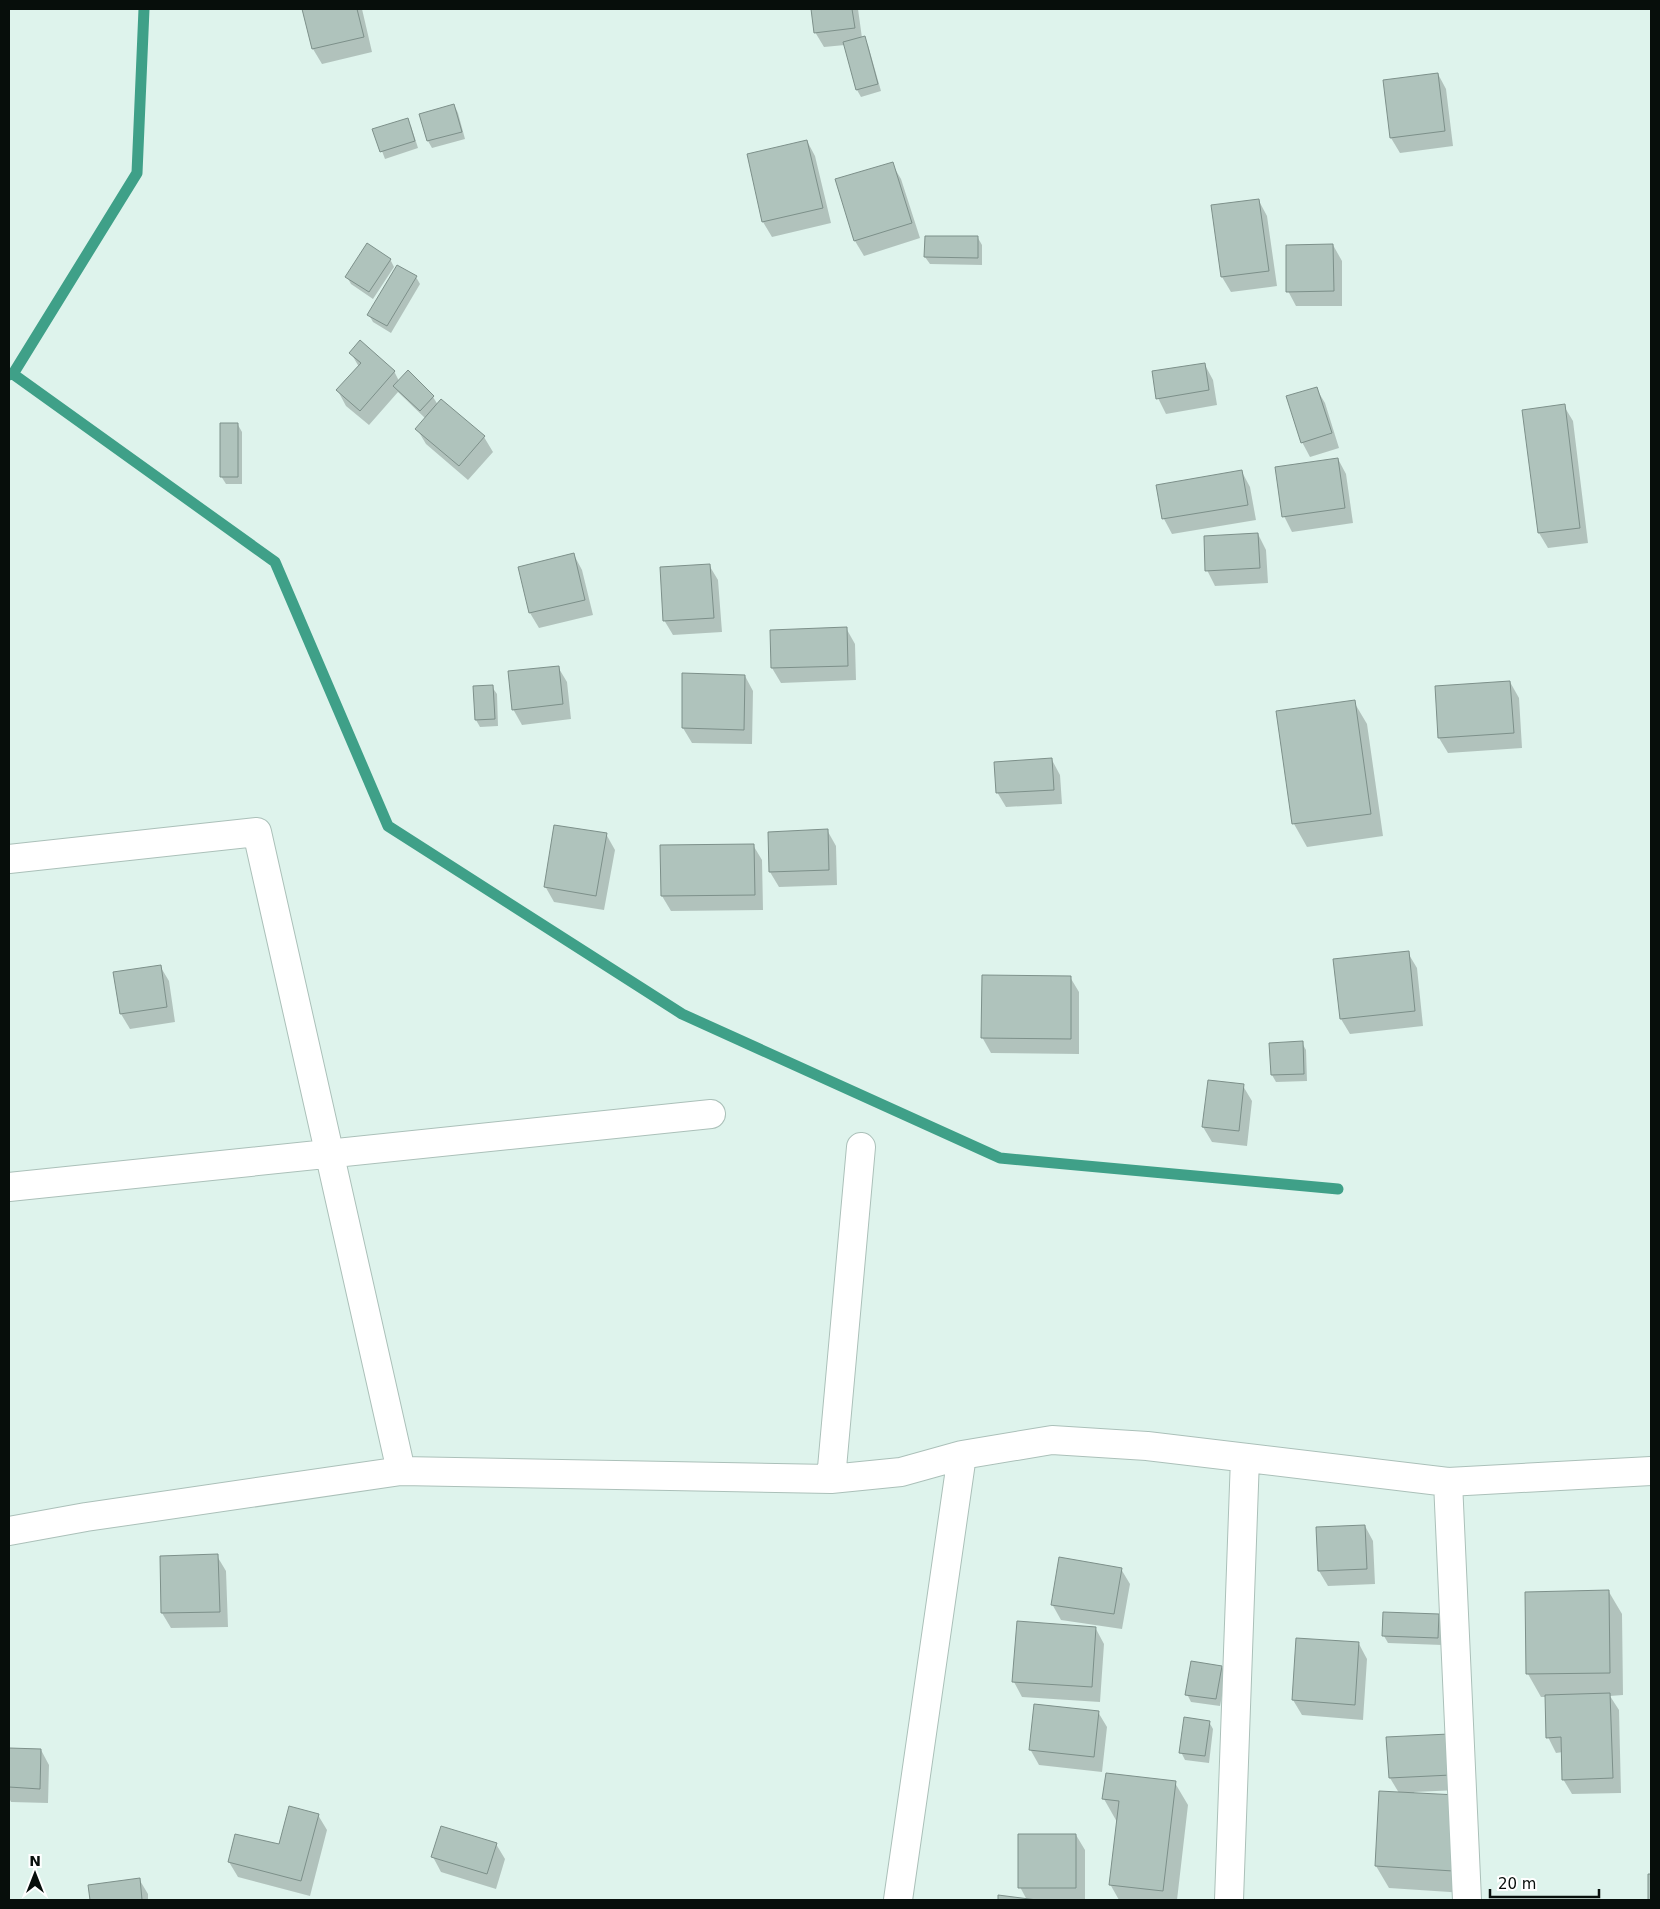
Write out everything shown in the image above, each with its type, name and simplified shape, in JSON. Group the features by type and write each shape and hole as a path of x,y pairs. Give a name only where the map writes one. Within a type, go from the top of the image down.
{"street":[{"path":"9,858 257,832 401,1471"},
{"path":"9,1188 711,1114"},
{"path":"831,1479 861,1147"},
{"path":"9,1531 86,1517 401,1471 831,1479 901,1472 962,1456 1052,1440 1147,1446 1448,1482 1651,1471"},
{"path":"898,1900 962,1456"},
{"path":"1229,1900 1245,1458"},
{"path":"1448,1482 1467,1900"}],"building":[{"path":"302,9 357,9 364,37 312,49"},
{"path":"811,9 852,9 855,28 814,33"},
{"path":"865,36 878,84 856,90 843,42"},
{"path":"1438,73 1445,131 1390,138 1383,80"},
{"path":"454,104 462,132 427,141 419,114"},
{"path":"408,118 415,141 380,152 372,129"},
{"path":"807,140 823,208 762,222 747,154"},
{"path":"893,162 912,223 854,241 835,179"},
{"path":"1259,199 1269,271 1221,277 1211,205"},
{"path":"925,236 978,236 978,258 924,257"},
{"path":"367,243 391,259 369,292 345,277"},
{"path":"1333,244 1334,291 1286,292 1286,245"},
{"path":"397,265 417,276 387,326 367,315"},
{"path":"360,340 395,371 360,411 336,390 361,363 349,353"},
{"path":"1205,363 1209,390 1156,399 1152,371"},
{"path":"408,370 434,396 420,411 393,386"},
{"path":"1317,387 1332,433 1301,443 1286,396"},
{"path":"441,399 485,436 459,466 415,429"},
{"path":"1565,404 1580,528 1538,533 1522,410"},
{"path":"220,423 238,423 238,477 220,477"},
{"path":"1338,458 1345,508 1282,517 1275,467"},
{"path":"1242,470 1248,505 1162,519 1156,485"},
{"path":"1258,533 1260,568 1205,571 1204,536"},
{"path":"574,553 585,600 529,613 518,567"},
{"path":"710,564 714,618 663,621 660,567"},
{"path":"847,627 848,666 771,668 770,630"},
{"path":"559,666 563,704 512,710 508,671"},
{"path":"682,673 745,675 744,730 682,728"},
{"path":"1510,681 1514,733 1438,738 1435,686"},
{"path":"493,685 495,719 475,720 473,686"},
{"path":"1355,700 1371,814 1292,824 1276,711"},
{"path":"1052,758 1054,790 996,793 994,762"},
{"path":"554,825 607,833 596,896 544,887"},
{"path":"828,829 829,870 769,872 768,832"},
{"path":"754,844 755,895 661,896 660,845"},
{"path":"1409,951 1415,1011 1340,1019 1333,959"},
{"path":"161,965 167,1007 120,1014 113,972"},
{"path":"982,975 1071,976 1071,1039 981,1038"},
{"path":"1303,1041 1304,1074 1271,1075 1269,1043"},
{"path":"1208,1080 1244,1084 1239,1131 1202,1127"},
{"path":"1365,1525 1367,1569 1318,1571 1316,1527"},
{"path":"218,1554 220,1612 161,1613 160,1556"},
{"path":"1059,1557 1122,1568 1114,1614 1051,1605"},
{"path":"1609,1590 1610,1673 1526,1674 1525,1592"},
{"path":"1383,1612 1439,1614 1438,1638 1382,1636"},
{"path":"1017,1621 1096,1627 1092,1687 1012,1682"},
{"path":"1296,1638 1359,1642 1355,1705 1292,1700"},
{"path":"1191,1661 1222,1666 1216,1699 1185,1695"},
{"path":"1610,1693 1613,1778 1562,1780 1561,1737 1546,1738 1545,1695"},
{"path":"1034,1704 1099,1711 1094,1757 1029,1750"},
{"path":"1184,1717 1210,1721 1205,1756 1179,1753"},
{"path":"1449,1734 1451,1775 1389,1778 1386,1737"},
{"path":"9,1748 41,1749 40,1789 9,1787"},
{"path":"1106,1773 1176,1781 1163,1891 1109,1885 1119,1801 1102,1799"},
{"path":"1379,1791 1457,1795 1453,1871 1375,1866"},
{"path":"289,1806 319,1814 301,1881 228,1862 235,1834 279,1844"},
{"path":"441,1826 497,1843 487,1874 431,1857"},
{"path":"1018,1834 1076,1834 1076,1888 1018,1888"},
{"path":"1648,1874 1651,1874 1651,1900 1648,1900"},
{"path":"140,1878 142,1900 90,1900 88,1885"},
{"path":"998,1895 1037,1900 998,1900"}],"waterway":[{"path":"9,375 13,374 137,173 144,9"},
{"path":"13,374 275,562 388,826 682,1014 1000,1158 1338,1189"}]}
